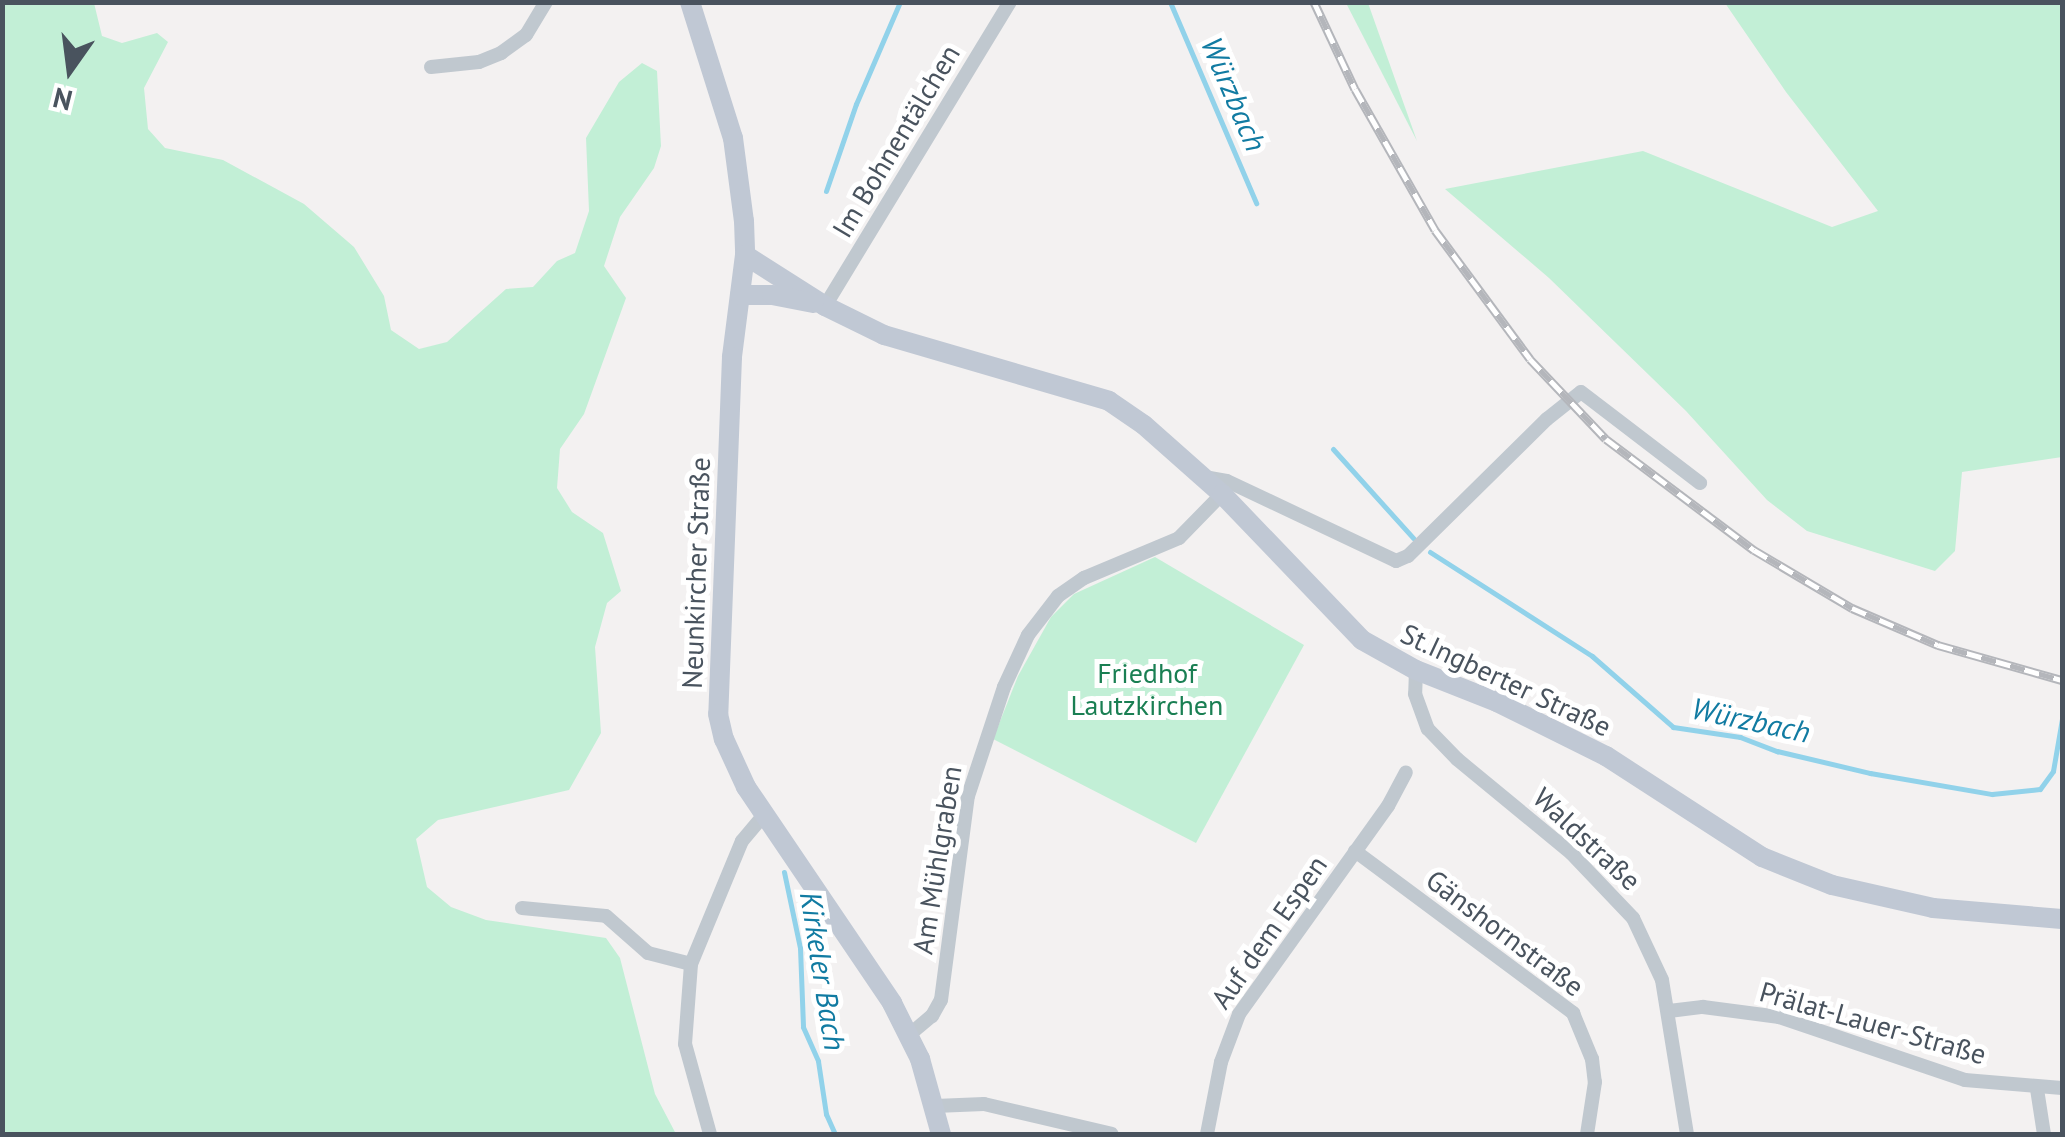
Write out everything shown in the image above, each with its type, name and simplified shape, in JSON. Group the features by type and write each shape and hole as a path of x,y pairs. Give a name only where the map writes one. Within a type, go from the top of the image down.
{"main road":[{"name":"Neunkircher Straße","path":"690,2 738,156 745,256 732,357 718,714 732,758 764,814 909,1034 941,1134"},
{"name":"St.Ingberter Straße","path":"745,256 825,306 913,346 1050,381 1109,401 1144,424 1222,494 1362,640 1416,670 1552,727 1606,756 1720,833 1797,873 1933,908 2062,919"},
{"name":"St.Ingberter Straße","path":"740,294 772,294 825,306"}],"street":[{"path":"431,68 479,62 501,53 526,35 546,2"},
{"name":"Im Bohnentälchen","path":"825,306 1010,2"},
{"path":"1203,477 1227,481 1396,561 1419,545 1547,419 1581,392 1700,484"},
{"name":"Am Mühlgraben","path":"909,1034 932,1016 941,1000 968,796 1004,687 1028,635 1058,596 1084,578 1180,538 1222,494"},
{"name":"Waldstraße","path":"1416,670 1415,694 1428,729 1457,759 1571,853 1634,918 1652,949 1669,1011 1687,1134"},
{"name":"Auf dem Espen","path":"1206,1134 1221,1062 1239,1014 1356,851 1406,772"},
{"path":"710,1134 685,1044 691,964 742,841 764,814"},
{"name":"Gänshornstraße","path":"1356,851 1573,1014 1592,1059 1595,1082 1587,1134"},
{"path":"522,908 606,916 648,953 691,964"},
{"name":"Prälat-Lauer-Straße","path":"1669,1011 1703,1007 1779,1017 1965,1080 2062,1088"},
{"path":"2037,1088 2044,1134"},
{"path":"935,1106 984,1104 1073,1131 1112,1134"}],"green space":[{"path":"3,2 94,3 102,36 122,43 157,33 168,42 144,88 148,129 165,148 223,160 304,204 354,247 384,296 391,330 419,349 447,342 506,289 533,287 557,261 575,253 589,211 586,138 619,82 642,63 657,71 661,146 654,168 620,217 604,266 626,298 584,414 560,449 557,488 572,512 603,533 621,591 607,603 595,647 601,733 569,790 438,820 416,839 427,887 451,907 486,920 606,938 620,958 655,1094 676,1134 3,1134"},
{"path":"1346,3 1368,3 1417,141"},
{"path":"1725,3 2062,3 2062,457 1962,472 1955,551 1935,571 1807,531 1767,500 1686,411 1549,278 1445,189 1643,151 1832,227 1878,211 1786,92"},
{"name":"Friedhof Lautzkirchen","path":"1155,557 1304,645 1196,843 993,739 1018,676 1051,617 1074,594"}],"waterway":[{"name":"Kirkeler Bach","path":"826,191 856,104 900,2"},
{"name":"Würzbach","path":"1170,2 1256,203"},
{"name":"Würzbach","path":"1333,449 1413,538"},
{"name":"Würzbach","path":"1430,552 1592,656 1673,727 1740,737 1777,751 1870,773 1992,794 2040,789 2053,771 2062,719"},
{"name":"Kirkeler Bach","path":"784,872 800,948 803,1027 818,1061 826,1114 835,1134"}],"railway":[{"path":"1314,2 1355,89 1435,230 1530,359 1606,439 1754,550 1852,608 1938,645 2062,680"}]}
